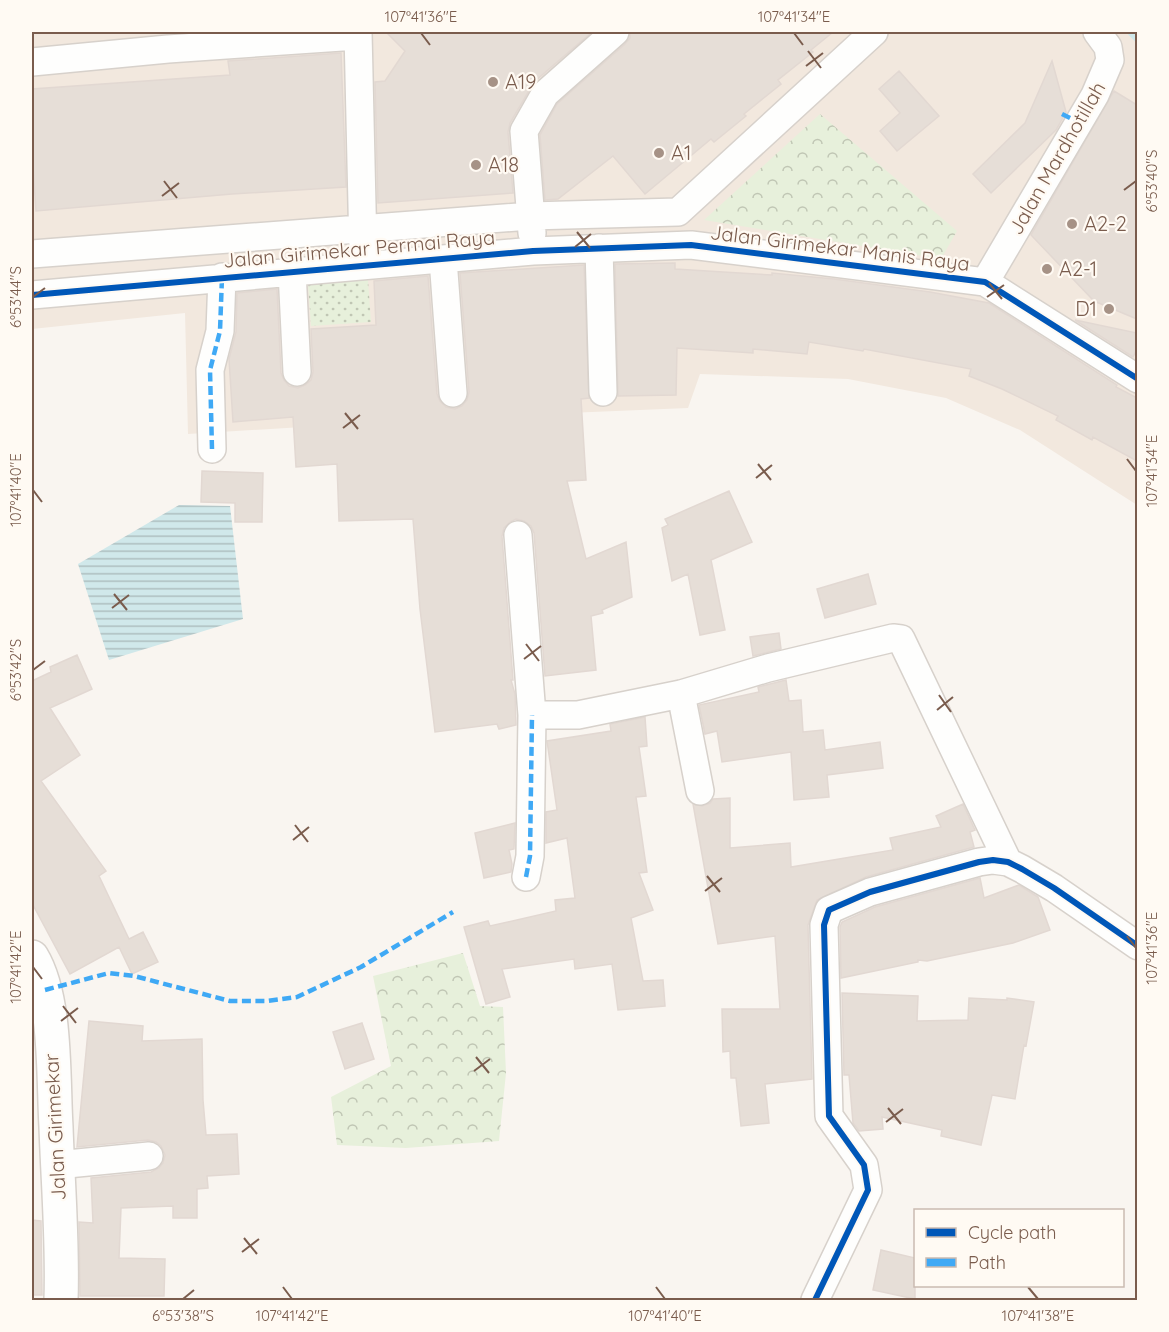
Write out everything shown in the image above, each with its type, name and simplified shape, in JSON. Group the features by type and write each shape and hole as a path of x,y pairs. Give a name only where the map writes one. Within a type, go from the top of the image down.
{"street":[{"path":"533,250 524,131 545,94 615,32"},
{"path":"691,245 678,212 874,32"},
{"name":"Jalan Mardhotillah","path":"985,282 1095,95 1110,60 1108,47 1097,32"},
{"path":"32,62 169,40 359,33 362,231"},
{"name":"Jalan Girimekar Permai Raya","path":"32,254 362,231 530,216 678,212"},
{"name":"Jalan Girimekar Permai Raya","path":"362,231 364,265"},
{"name":"Jalan Girimekar Permai Raya","path":"32,295 533,250 691,245"},
{"name":"Jalan Girimekar Manis Raya","path":"691,245 985,282 1135,373"},
{"path":"598,248 603,392"},
{"path":"444,259 453,393"},
{"path":"292,271 297,372"},
{"path":"212,449 210,370 220,331 222,277"},
{"path":"518,535 532,715 530,856 526,877"},
{"path":"532,715 578,715 681,694 768,668 893,638 901,639 1008,862"},
{"path":"681,694 700,791"},
{"path":"815,1300 868,1190 864,1165 829,1116 824,925 829,910 870,892 993,860 1008,862 1054,888 1137,946"},
{"name":"Jalan Girimekar","path":"32,957 45,990 50,1016 61,1300"},
{"path":"57,1165 149,1156"}],"shaded area":[{"path":"32,32 1137,32 1137,505 1020,430 946,398 848,379 700,374 688,408 450,418 188,434 185,313 32,329"}],"green space":[{"path":"820,114 957,231 941,259 704,220"},
{"path":"368,280 371,322 311,326 308,284"},
{"path":"463,953 480,1006 503,1007 506,1073 499,1141 406,1148 337,1145 331,1097 391,1066 373,976"}],"water":[{"path":"179,505 230,506 243,619 109,660 78,564"}],"building":[{"path":"386,32 592,32 534,82 510,123 508,132 513,193 378,203 375,82 385,81 405,51"},
{"path":"630,32 833,32 811,50 813,52 778,80 781,84 744,114 746,116 714,142 711,139 645,194 613,156 558,199 545,200 540,135 557,104 625,44 630,38"},
{"path":"341,53 346,187 232,194 36,211 32,151 32,89 230,75 228,61"},
{"path":"1052,61 1066,112 1056,130 991,193 973,174 1025,123"},
{"path":"899,71 939,116 897,151 880,131 900,113 879,89"},
{"path":"1114,91 1137,105 1137,319 1094,301 1031,235"},
{"path":"675,263 675,269 772,275 772,273 834,279 930,292 989,303 1117,385 1116,387 1137,398 1137,461 1056,420 1058,416 969,376 971,369 864,349 863,351 809,342 807,354 753,349 753,353 677,348 676,395 618,396 615,264"},
{"path":"584,265 589,398 581,399 586,480 567,481 586,559 626,542 632,597 602,610 603,613 591,616 596,670 545,676 534,533 531,526 524,521 516,519 510,522 504,528 502,536 516,725 499,729 497,724 435,732 420,609 413,519 339,521 337,464 296,467 293,417 233,422 229,359 236,332 237,293 277,289 281,373 289,386 298,388 311,380 313,372 311,329 376,325 374,281 428,276 437,394 446,407 455,409 467,400 469,392 460,273"},
{"path":"1075,320 1137,333 1137,349 1133,357"},
{"path":"202,471 263,473 262,522 235,522 235,503 201,502"},
{"path":"729,491 752,542 711,560 725,630 700,635 688,574 672,581 662,528 668,525 665,519"},
{"path":"868,574 876,604 825,618 817,589"},
{"path":"779,633 781,649 753,656 750,637"},
{"path":"77,655 92,689 50,708 80,755 41,781 106,871 99,876 129,939 143,932 158,962 132,974 119,947 70,974 32,903 32,681 51,672 50,667"},
{"path":"786,680 789,701 801,700 803,732 823,730 825,750 880,742 883,768 827,775 829,797 794,800 791,752 722,762 717,731 705,734 699,705 759,692 758,687"},
{"path":"645,717 647,746 639,747 646,796 636,797 647,872 639,873 653,910 631,918 643,981 663,980 665,1006 618,1010 612,964 575,969 574,959 502,969 510,997 486,1004 464,927 488,921 490,926 556,911 555,900 575,898 567,838 546,843 546,812 557,810 547,741 611,731 610,724"},
{"path":"730,798 730,848 790,843 791,867 893,850 890,838 941,827 936,816 963,804 975,830 970,832 974,847 866,877 817,900 808,925 812,1079 765,1084 769,1123 741,1126 736,1078 731,1078 730,1051 723,1052 722,1009 780,1009 775,936 718,944 693,804 702,806 713,799"},
{"path":"515,823 514,849 509,850 511,872 484,878 475,833"},
{"path":"980,878 984,898 1019,885 1038,897 1050,930 1013,943 927,961 918,960 918,962 841,978 840,927 842,922 875,907"},
{"path":"842,993 918,996 917,1021 968,1020 969,998 1007,1000 1007,998 1034,1002 1015,1099 992,1095 981,1145 941,1136 942,1130 882,1117 883,1129 859,1131 853,1123 849,1075 844,1075"},
{"path":"89,1021 143,1026 142,1041 202,1039 206,1135 237,1134 239,1174 207,1176 208,1188 197,1189 197,1218 173,1218 173,1206 121,1208 119,1258 165,1259 164,1296 80,1296 79,1222 93,1223 91,1178 151,1172 159,1168 165,1155 161,1146 148,1140 77,1147"},
{"path":"362,1023 374,1059 345,1069 333,1032"},
{"path":"32,1220 41,1221 42,1295 32,1295"},
{"path":"881,1250 914,1258 915,1299 873,1290"}],"waterway":[{"path":"1132,32 1138,38"}],"marked path":[{"path":"1062,114 1078,122"},
{"path":"212,449 210,370 220,331 222,277"},
{"path":"526,877 530,856 532,715"},
{"path":"45,990 109,973 134,976 230,1001 267,1001 297,997 361,967 453,912"}],"cycle path":[{"path":"32,295 533,251 691,245 985,282 1138,379"},
{"path":"815,1300 868,1190 864,1165 829,1116 824,925 829,910 870,892 993,860 1008,862 1022,869 1054,888 1138,946"}],"place":[{"name":"A19","path":"493,82"},
{"name":"A1","path":"659,153"},
{"name":"A18","path":"476,165"},
{"name":"A2-2","path":"1072,224"},
{"name":"A2-1","path":"1047,269"},
{"name":"D1","path":"1109,309"}]}
